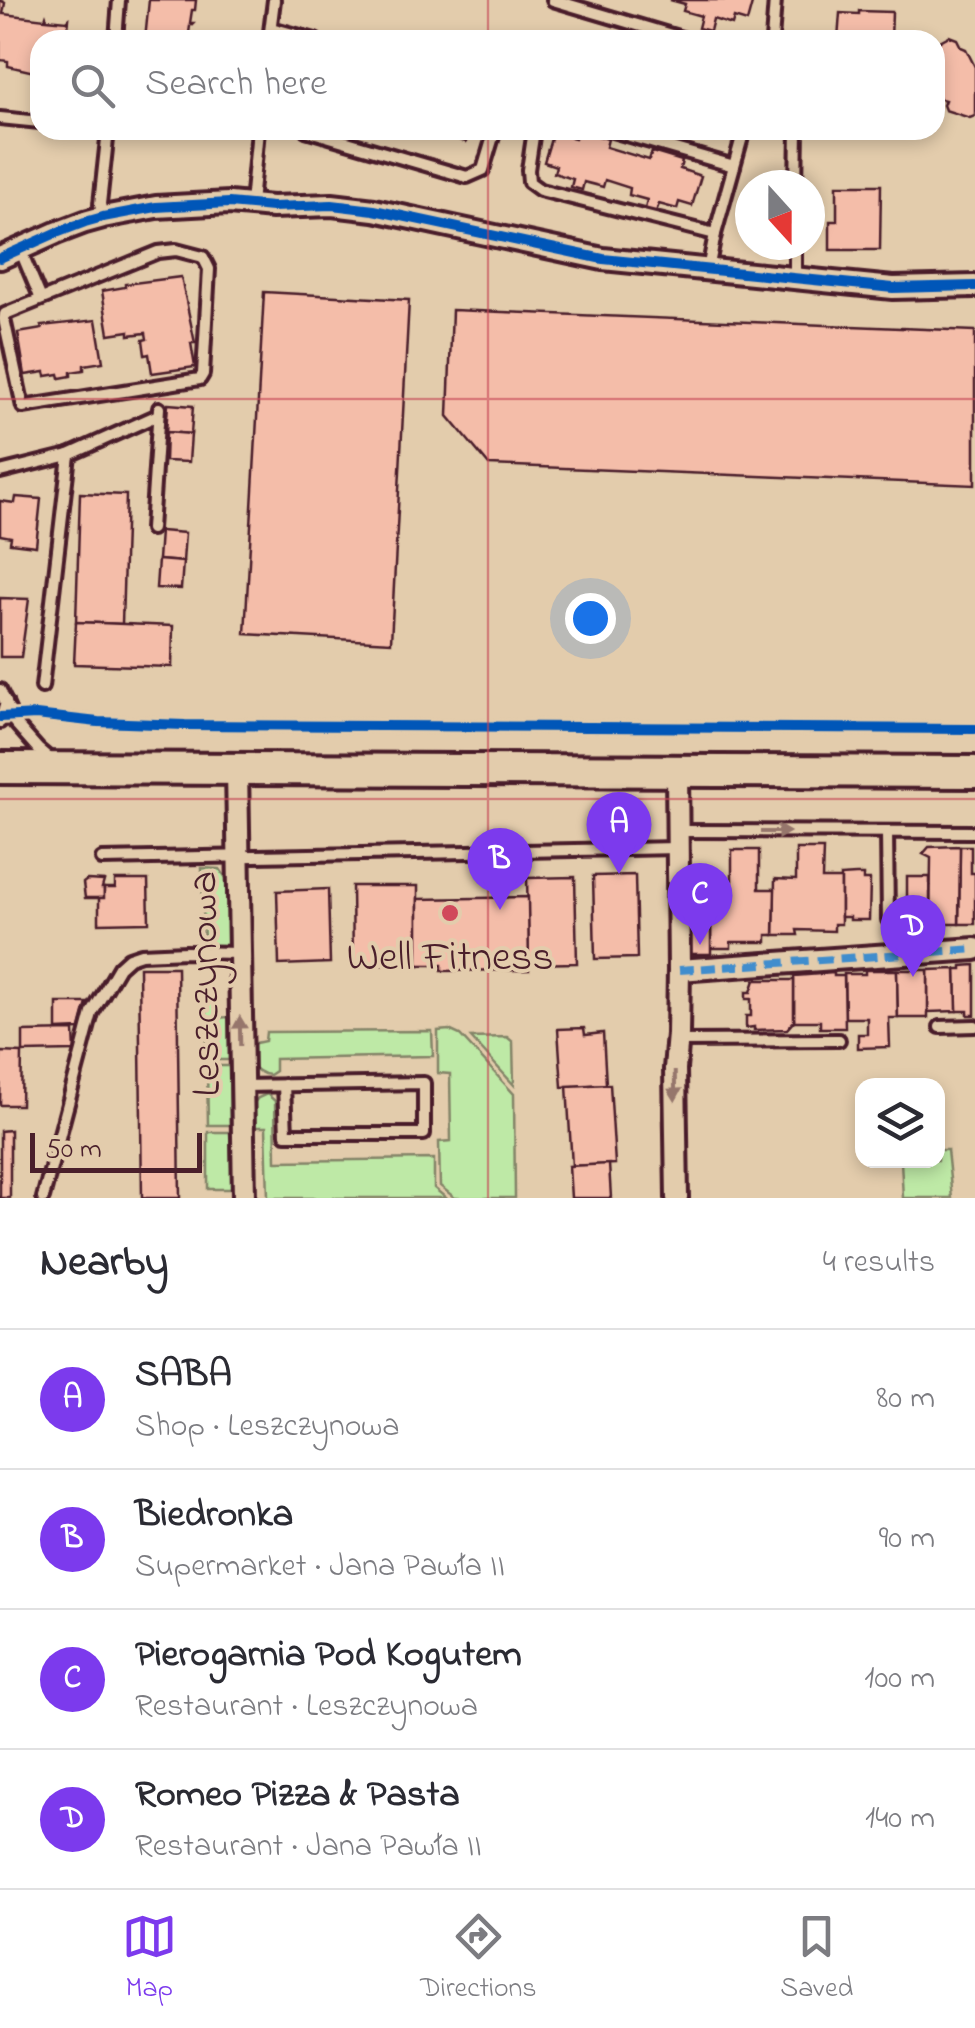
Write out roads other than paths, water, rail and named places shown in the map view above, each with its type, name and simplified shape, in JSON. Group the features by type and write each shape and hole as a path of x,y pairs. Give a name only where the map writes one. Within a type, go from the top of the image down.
{"street":[{"path":"0,258 103,216 176,205 351,206 603,259 892,288 975,286"},
{"path":"0,768 975,772"},
{"name":"Leszczynowa","path":"237,768 244,1198"},
{"path":"676,771 677,1198"},
{"path":"679,970 975,949"}],"lane":[{"path":"117,30 119,0"},
{"path":"270,30 274,0"},
{"path":"553,0 654,30"},
{"path":"773,30 775,0"},
{"path":"0,118 30,121"},
{"path":"103,216 100,193 107,140"},
{"path":"251,204 257,140"},
{"path":"340,140 467,177 483,170 493,140"},
{"path":"532,140 529,182 540,190 715,234"},
{"path":"644,140 734,166"},
{"path":"708,271 741,140"},
{"path":"796,170 797,140"},
{"path":"20,248 41,299"},
{"path":"176,250 203,257 209,269 203,374 200,379 24,407 4,319 9,311 41,299 158,252 176,250"},
{"path":"795,278 796,260"},
{"path":"0,472 70,455 159,412 151,529"},
{"path":"42,686 70,455"},
{"path":"0,690 23,734 61,768"},
{"path":"0,722 7,701"},
{"path":"887,832 888,920"},
{"path":"102,859 975,832"},
{"path":"44,1198 92,1013 119,967 141,954 239,953"},
{"path":"940,1027 975,1026"},
{"path":"677,1041 838,1040"},
{"path":"241,1086 284,1085 424,1083 424,1134 286,1134 284,1085"}],"place":[{"name":"SABA","path":"619,874"},
{"name":"Biedronka","path":"500,910"},
{"name":"Well Fitness","path":"450,913"},
{"name":"Pierogarnia Pod Kogutem","path":"700,945"},
{"name":"Romeo Pizza & Pasta","path":"913,977"}]}
